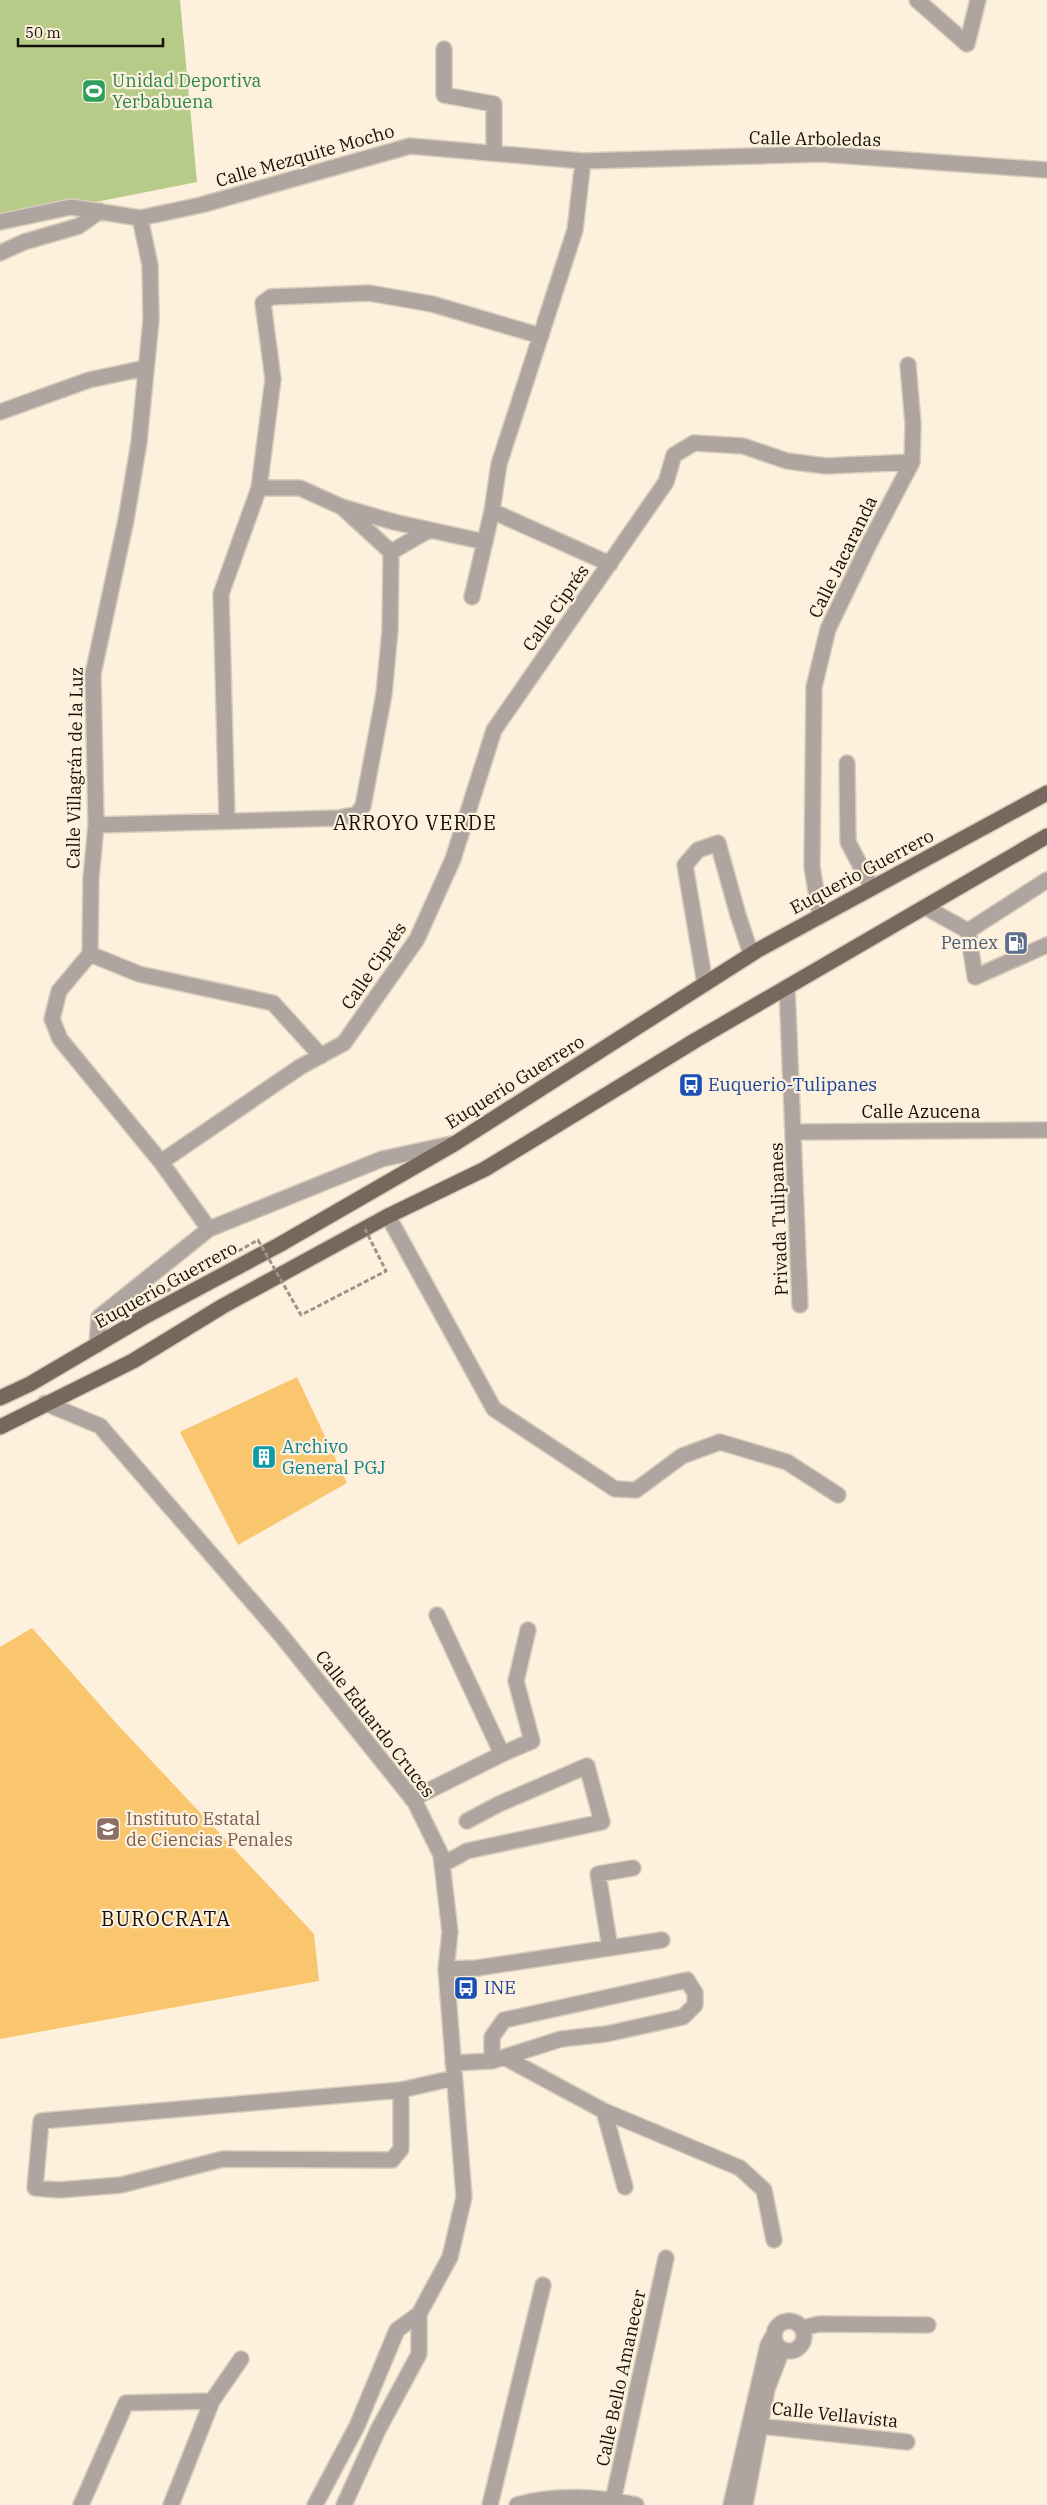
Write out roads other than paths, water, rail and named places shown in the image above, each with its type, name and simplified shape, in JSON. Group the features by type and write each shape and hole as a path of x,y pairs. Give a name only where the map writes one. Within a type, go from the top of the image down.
{"main road":[{"name":"Euquerio Guerrero","path":"0,1398 30,1384 144,1317 279,1245 454,1144 751,954 1047,793"},
{"path":"0,1427 133,1361 223,1306 388,1216 485,1169 696,1040 1047,836"}],"street":[{"path":"917,0 967,44 978,0"},
{"path":"444,49 444,95 494,104 494,154"},
{"name":"Calle Mezquite Mocho","path":"0,222 71,207 140,218 201,205 410,146 582,161"},
{"name":"Calle Arboledas","path":"582,161 821,154 1047,170"},
{"path":"472,597 492,511 499,464 575,230 582,161"},
{"path":"0,253 37,238 79,226 100,211"},
{"path":"31,215 37,238"},
{"name":"Calle Villagrán de la Luz","path":"90,954 91,878 96,824 94,674 126,520 139,442 152,295 150,265 140,218"},
{"path":"227,820 221,594 258,488 273,379 263,303 271,297 369,293 432,304 541,336"},
{"path":"908,365 913,424 912,462"},
{"path":"0,412 89,380 145,368"},
{"name":"Calle Ciprés","path":"161,1162 300,1067 344,1043 417,939 453,859 494,730 666,482 674,455 694,443 743,446 787,461 826,466 912,462"},
{"name":"Calle Jacaranda","path":"820,916 812,867 814,687 828,629 869,544 912,462"},
{"path":"258,488 300,488 342,507 429,530 485,542"},
{"path":"96,824 348,818 357,814 363,806 384,694 390,630 391,552 342,507"},
{"path":"492,511 610,564"},
{"path":"391,552 429,530"},
{"path":"846,763 848,842 872,888"},
{"path":"705,984 685,865 698,850 718,843 751,954"},
{"path":"968,931 1047,880"},
{"path":"925,907 968,931"},
{"path":"968,931 975,977 1047,945"},
{"path":"209,1229 161,1162 60,1039 52,1019 59,991 90,954 139,974 273,1003 321,1056"},
{"name":"Privada Tulipanes","path":"787,987 795,1132 800,1304"},
{"name":"Calle Azucena","path":"795,1132 1047,1130"},
{"path":"97,1345 99,1317 209,1229 382,1159 454,1144"},
{"path":"388,1216 494,1409 615,1489 636,1490 682,1456 720,1442 786,1462 838,1495"},
{"name":"Calle Eduardo Cruces","path":"45,1403 100,1426 281,1635 412,1799 441,1855 450,1932 446,1969 464,2196 450,2257 419,2314 397,2330 357,2426 315,2505"},
{"path":"437,1615 502,1754"},
{"path":"412,1799 532,1741 516,1681 528,1630"},
{"path":"442,1865 467,1851 602,1822 587,1766 499,1804 467,1821"},
{"path":"610,1948 598,1874 633,1868"},
{"path":"446,1969 477,1968 662,1940"},
{"path":"401,2090 401,2149 392,2160 223,2159 121,2186 59,2190 35,2188 41,2121 401,2090 453,2070 498,2059 561,2039 606,2034 683,2017 694,2005 695,1993 687,1980 504,2020 492,2038 498,2059 604,2111 740,2168 764,2190 774,2240"},
{"path":"604,2111 625,2187"},
{"name":"Calle Bello Amanecer","path":"613,2502 666,2258"},
{"path":"490,2505 543,2285"},
{"name":"Calle Eduardo Cruces","path":"344,2505 378,2430 419,2354 419,2314"},
{"path":"731,2505 768,2345 776,2326 785,2320 795,2321 803,2328 805,2338 801,2347 792,2351 782,2350 776,2344 773,2336"},
{"path":"803,2328 819,2324 928,2325"},
{"path":"745,2505 767,2389 782,2350"},
{"path":"171,2505 212,2400 242,2359"},
{"path":"80,2505 126,2403 212,2400"},
{"name":"Calle Vellavista","path":"760,2426 907,2442"},
{"path":"517,2505 552,2498 636,2505"}],"place":[{"name":"Unidad Deportiva Yerbabuena","path":"94,91"},
{"name":"Pemex","path":"1016,943"},
{"name":"Euquerio-Tulipanes","path":"691,1085"},
{"name":"Archivo General PGJ","path":"264,1457"},
{"name":"Instituto Estatal de Ciencias Penales","path":"108,1829"},
{"name":"INE","path":"466,1988"}],"district":[{"name":"ARROYO VERDE","path":"415,823"},
{"name":"BUROCRATA","path":"166,1919"}]}
